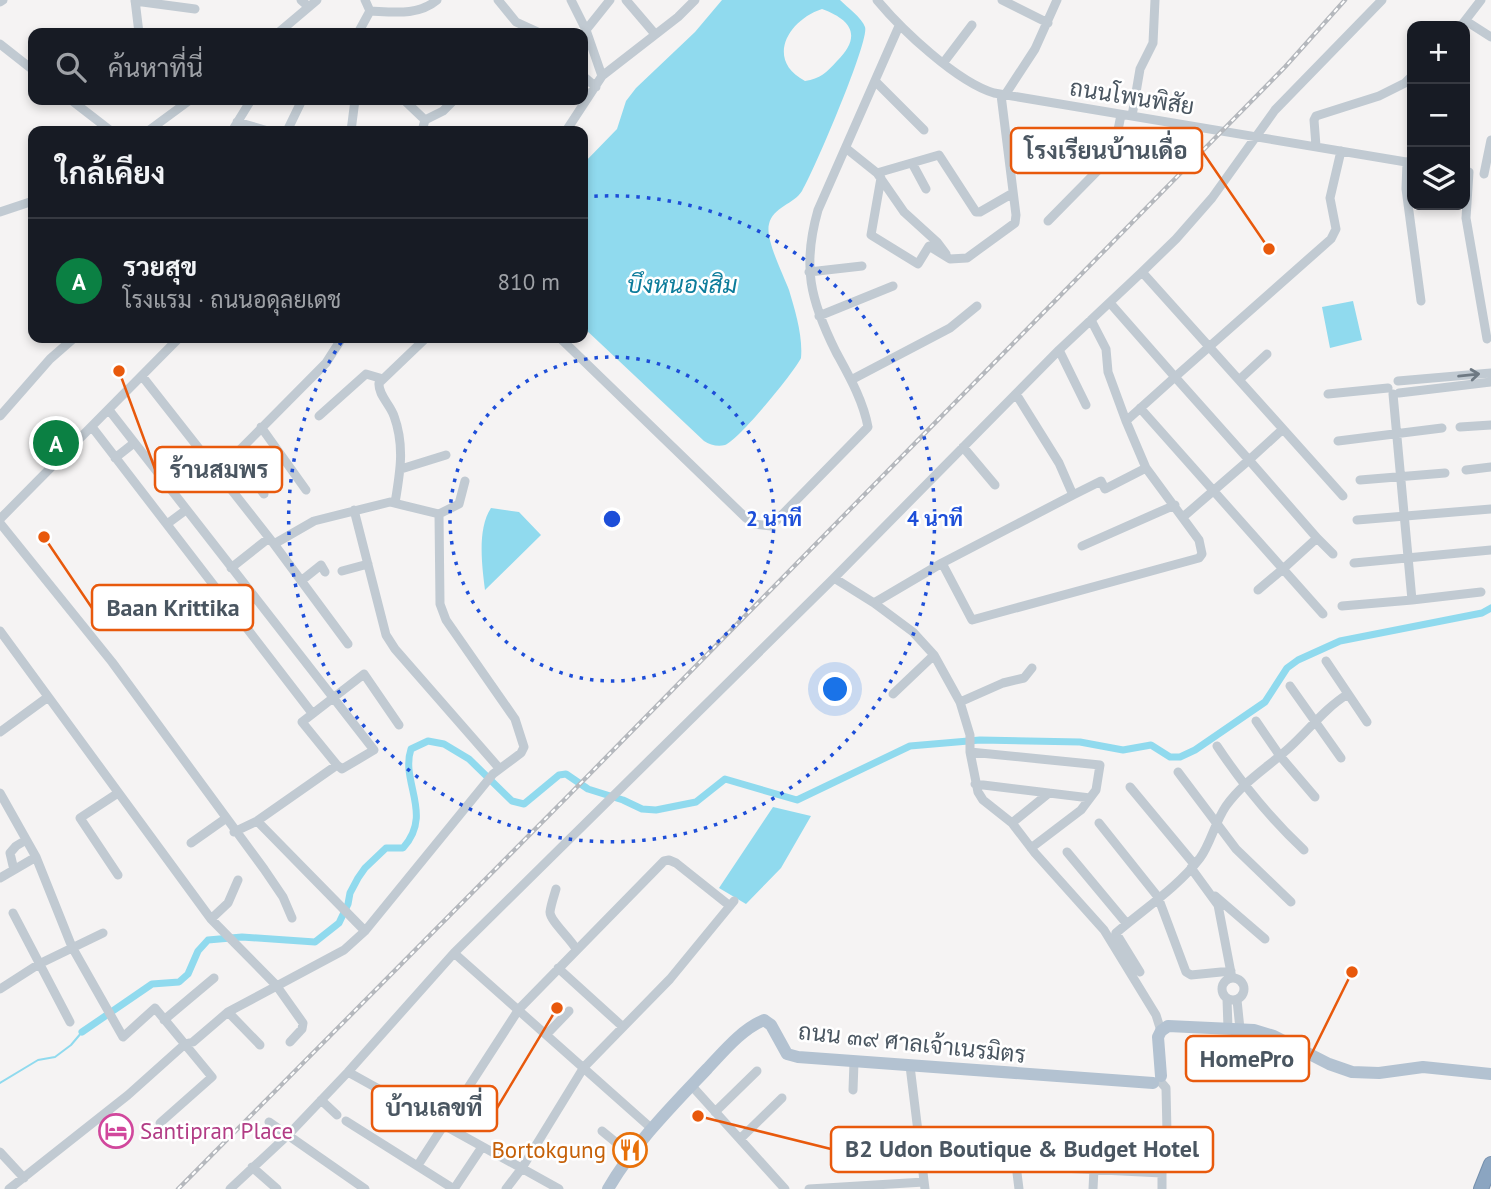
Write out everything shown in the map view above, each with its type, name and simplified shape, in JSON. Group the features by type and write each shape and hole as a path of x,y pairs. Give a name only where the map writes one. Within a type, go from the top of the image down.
{"highway":[{"path":"1481,1189 1491,1164"}],"main road":[{"name":"ถนน ๓๙ ศาลเจ้าเนรมิตร","path":"608,1189 630,1154 651,1128 741,1035 764,1020 771,1025 787,1054 798,1057 1152,1079"},
{"path":"1152,1079 1159,1059 1158,1037 1168,1026 1234,1028 1274,1036 1329,1064 1352,1072 1379,1073 1423,1067 1491,1074"}],"street":[{"path":"301,0 309,7"},
{"path":"284,28 317,0"},
{"path":"365,0 370,11"},
{"path":"370,11 401,12 422,9 437,0"},
{"path":"498,0 516,22 529,28"},
{"path":"571,0 585,28"},
{"path":"588,28 610,0"},
{"path":"626,0 655,34"},
{"path":"588,99 602,76 678,17 695,0"},
{"name":"ถนนโพนพิสัย","path":"877,0 899,26 984,90 1407,162"},
{"path":"1002,0 1048,23"},
{"path":"879,175 870,234 918,264 929,246 950,259 967,258 1015,223 1003,95 1048,23 1057,0"},
{"path":"1132,116 1140,69 1153,43 1155,0"},
{"path":"230,1189 348,1072 454,953 834,578 1059,350 1176,239 1212,198 1275,110 1382,0"},
{"path":"1465,21 1481,0"},
{"path":"138,28 135,1 195,9"},
{"path":"361,28 370,11"},
{"path":"944,62 972,24"},
{"path":"565,343 746,518 754,524 771,526 868,427 851,380 819,316 809,278 810,239 818,210 899,26"},
{"path":"1470,27 1491,37"},
{"path":"588,36 602,76"},
{"path":"0,44 28,66"},
{"path":"1316,146 1315,116 1379,96 1407,79"},
{"path":"588,80 596,87"},
{"path":"875,81 924,130"},
{"path":"77,105 105,126"},
{"path":"155,126 183,105"},
{"path":"235,126 248,105"},
{"path":"289,126 300,105"},
{"path":"352,126 354,105"},
{"path":"409,105 425,120"},
{"path":"423,126 425,120 449,105"},
{"path":"569,126 584,105"},
{"path":"1048,221 1113,155 1121,115"},
{"path":"237,122 251,126"},
{"path":"1470,172 1488,175 1491,141"},
{"path":"846,149 879,175 904,212 937,242 950,259"},
{"path":"1125,421 1331,239 1336,229 1330,198 1341,151"},
{"path":"879,175 939,155 976,212 1013,193"},
{"path":"912,163 926,190"},
{"path":"0,212 28,203"},
{"path":"1409,210 1421,302"},
{"path":"1466,210 1487,339"},
{"path":"809,272 862,266"},
{"path":"1142,272 1343,496"},
{"path":"819,316 893,286"},
{"path":"1110,303 1332,554"},
{"path":"851,380 950,328 977,306"},
{"path":"942,564 972,620 1199,558 1202,554 1199,540 1146,468 1125,421 1108,372 1106,349 1091,320"},
{"path":"1,410 69,343"},
{"path":"174,343 0,521 112,662 283,897 292,918"},
{"path":"218,472 326,363 339,343"},
{"path":"395,503 401,469 401,439 394,417 378,391 379,383 421,343"},
{"path":"1059,350 1086,405"},
{"path":"1240,379 1267,354"},
{"path":"1412,600 1390,382 1491,373"},
{"path":"319,416 366,374 383,379"},
{"path":"142,376 348,644"},
{"path":"1447,377 1448,388"},
{"path":"1328,394 1448,388 1491,382"},
{"path":"1016,394 1059,463 1073,495"},
{"path":"1140,408 1323,614"},
{"path":"108,410 331,697 374,750 342,769 337,765 302,722 331,697 364,674 399,725"},
{"path":"1460,427 1491,425"},
{"path":"92,427 312,713"},
{"path":"261,427 306,489"},
{"path":"1339,441 1442,428"},
{"path":"1183,517 1283,429"},
{"path":"115,458 134,443"},
{"path":"963,447 995,485"},
{"path":"235,455 264,494"},
{"path":"401,469 446,455"},
{"path":"1466,470 1491,467"},
{"path":"874,603 942,564 1101,481 1105,489 1146,468"},
{"path":"1360,480 1445,473"},
{"path":"231,568 271,541 314,521 354,510 395,503 439,514 459,504 465,481"},
{"path":"1082,546 1175,505"},
{"path":"1357,520 1491,509"},
{"path":"167,524 186,510"},
{"path":"354,510 386,635 394,649 496,771"},
{"path":"9,1189 128,1095 185,1044 193,1041 228,1012 335,955 365,931 496,771 522,753 524,747 515,719 446,620 440,604 439,514"},
{"path":"1258,590 1317,538"},
{"path":"1354,563 1491,550"},
{"path":"342,571 368,564"},
{"path":"301,581 321,565 325,572"},
{"path":"834,578 907,627 934,655 960,702 971,738 975,784 983,800 1012,823 1104,930 1156,1015 1161,1031"},
{"path":"1342,606 1481,592"},
{"path":"0,631 211,919 276,985 303,1023 302,1030 290,1042"},
{"path":"893,694 934,655"},
{"path":"1326,661 1367,722"},
{"path":"960,702 1003,683 1024,678 1032,668"},
{"path":"1290,686 1341,758"},
{"path":"1140,972 1116,933 1201,857 1216,821 1244,786 1348,694"},
{"path":"0,732 48,698"},
{"path":"1256,721 1315,797"},
{"path":"1217,746 1244,786 1275,823 1304,850"},
{"path":"970,750 1100,765 1096,790 1081,810 1031,848"},
{"path":"234,832 257,821 337,765"},
{"path":"1178,772 1236,849 1291,902"},
{"path":"975,784 1090,798"},
{"path":"1130,788 1193,866 1218,905 1231,974 1222,986 1222,994 1232,1000"},
{"path":"118,793 80,818 118,875"},
{"path":"1012,823 1049,793"},
{"path":"2,800 36,857 72,947 123,1037 155,1008 212,1077 160,1123"},
{"path":"191,843 225,819"},
{"path":"257,821 365,931"},
{"path":"1099,823 1158,897 1186,972 1191,975 1231,974 1239,979 1244,987 1242,996 1232,1000"},
{"path":"14,870 10,853 26,840"},
{"path":"1067,852 1127,924"},
{"path":"0,878 36,857"},
{"path":"418,1165 519,1009 667,860 676,863 732,903 670,979 584,1067 522,1168 506,1189"},
{"path":"211,919 228,903 238,880"},
{"path":"556,889 550,914 576,949"},
{"path":"1208,890 1265,939"},
{"path":"13,913 70,1022"},
{"path":"0,989 39,964 103,933"},
{"path":"454,953 651,1128"},
{"path":"558,968 623,1027"},
{"path":"164,1020 214,978"},
{"path":"1232,1000 1234,1028"},
{"path":"547,1034 569,1011"},
{"path":"228,1012 260,1045"},
{"path":"853,1090 854,1062"},
{"path":"809,1189 925,1185 910,1066"},
{"path":"715,1112 757,1071"},
{"path":"348,1072 559,1189"},
{"path":"1152,1079 1166,1088 1167,1133 1162,1189"},
{"path":"691,1085 785,1189"},
{"path":"740,1139 782,1098"},
{"path":"320,1100 342,1118 454,1189 482,1147"},
{"path":"269,1122 365,1189"},
{"path":"602,1131 630,1154"},
{"path":"0,1152 24,1178"},
{"path":"982,1164 1162,1173"},
{"path":"1016,1166 1019,1189"},
{"path":"252,1167 277,1189"},
{"path":"1093,1189 1094,1169"}],"water":[{"name":"บึงหนองสิม","path":"722,0 840,0 858,16 865,27 859,56 850,80 808,179 802,191 771,218 769,224 772,247 796,315 801,358 753,419 725,445 711,445 704,441 588,332 588,159 617,129 626,101 636,88 695,32","holes":["822,9 847,24 851,36 845,52 826,72 815,79 805,81 793,72 786,62 784,52 791,31 810,14"]},
{"path":"1353,301 1362,340 1330,348 1322,307"},
{"path":"491,508 519,512 541,535 485,590 482,537"},
{"path":"773,807 811,816 781,868 746,904 719,888"}],"waterway":[{"path":"82,1032 152,984 179,982 188,974 198,951 208,940 242,937 315,942 339,923 350,893 365,868 386,848 403,848 412,835 416,810 409,774 411,749 428,741 444,744 469,759 512,801 524,804 559,775 566,774 588,789 642,809 656,810 696,802 725,779 797,800 910,746 980,740 1080,742 1123,750 1151,745 1170,757 1180,757 1195,750 1265,702 1287,668 1298,660 1340,641 1482,613 1491,608"},
{"path":"0,1083 38,1060 55,1057 82,1032"}],"railway":[{"path":"178,1189 1285,67 1345,0"}],"place":[{"name":"โรงเรียนบ้านเดื่อ","path":"1269,249"},
{"name":"ร้านสมพร","path":"119,371"},
{"name":"รวยสุข","path":"56,443"},
{"name":"Baan Krittika","path":"44,537"},
{"name":"HomePro","path":"1352,972"},
{"name":"บ้านเลขที่","path":"557,1008"},
{"name":"B2 Udon Boutique & Budget Hotel","path":"698,1116"},
{"name":"Santipran Place","path":"116,1131"},
{"name":"Bortokgung","path":"630,1150"}]}
